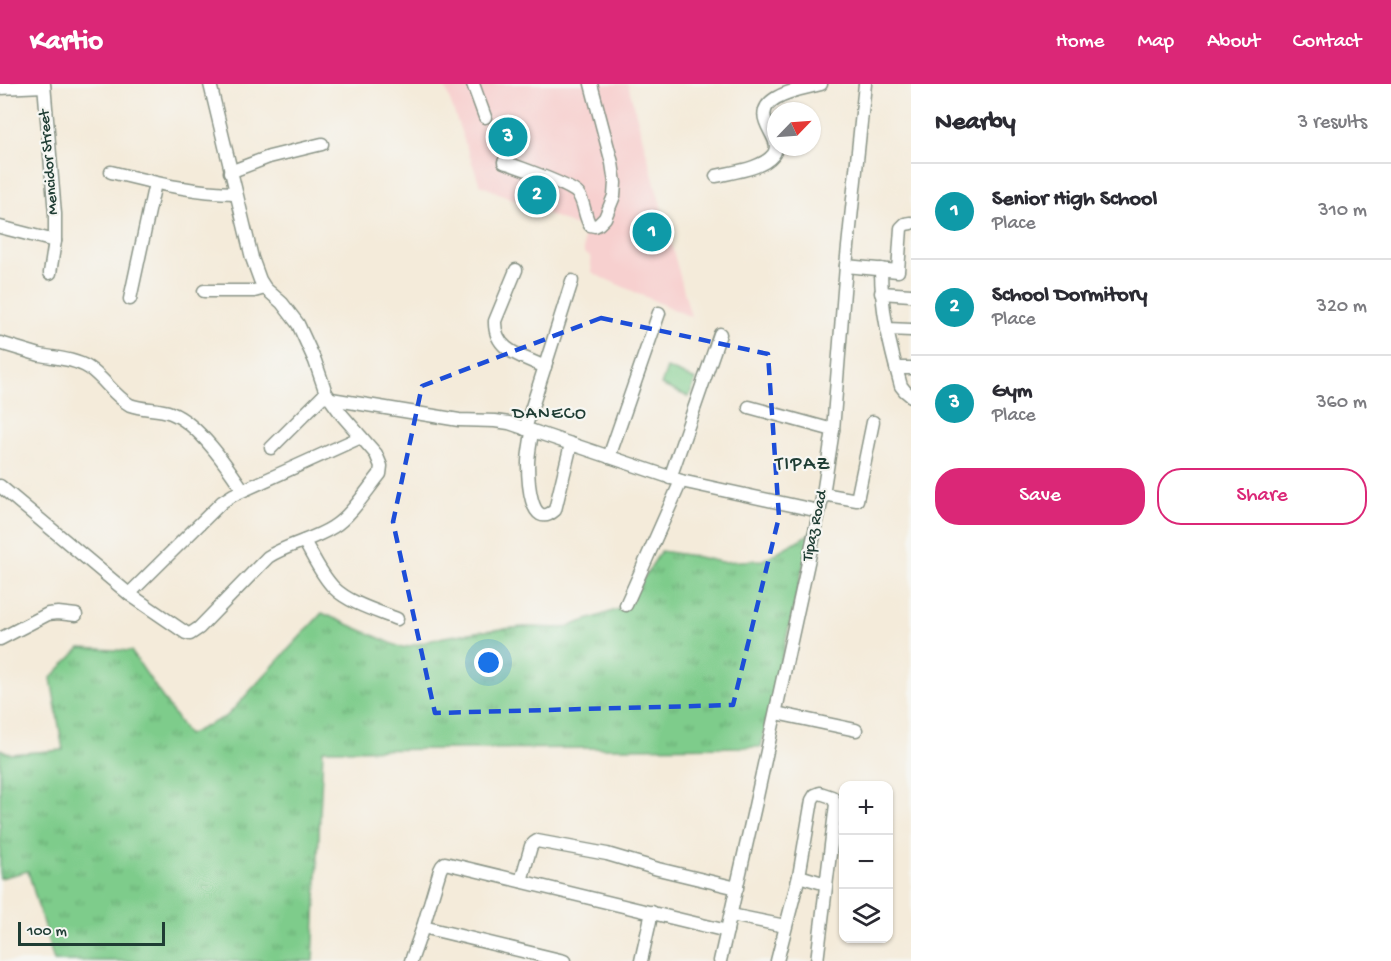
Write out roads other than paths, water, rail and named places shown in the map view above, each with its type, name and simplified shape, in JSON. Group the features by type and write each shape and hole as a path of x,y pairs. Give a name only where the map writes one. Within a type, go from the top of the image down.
{"street":[{"path":"0,486 129,594 190,634 199,628 268,557 277,551 323,533 342,521 380,474 380,461 376,454 328,396 298,324 260,280 235,193 210,84"},
{"path":"473,84 485,117"},
{"path":"504,162 573,190 582,201 590,225 599,224 605,218 614,196 615,183 591,84"},
{"path":"716,176 750,168 774,154 775,142 764,116 767,105 786,93 821,84"},
{"name":"Tipaz Road","path":"720,961 823,494 833,430 846,266 865,84"},
{"path":"0,88 44,85"},
{"name":"Mencidor Street","path":"44,85 55,214 55,241 50,273"},
{"path":"231,172 269,157 322,144"},
{"path":"111,172 155,183 213,193 235,193"},
{"path":"130,299 155,183"},
{"path":"846,266 898,271 905,257 902,228 904,224 911,223"},
{"path":"0,227 55,241"},
{"path":"881,269 881,293 886,329 901,386 904,392 911,396"},
{"path":"516,270 495,321 495,329 498,339 504,346 545,367"},
{"path":"571,444 555,510 544,516 540,515 535,511 532,503 528,464 528,430 572,281"},
{"path":"204,291 254,291 265,288"},
{"path":"881,293 911,295"},
{"path":"609,457 659,313"},
{"path":"886,329 911,330"},
{"path":"626,605 676,479 720,334"},
{"path":"0,343 80,363 128,403 170,412 182,418 224,462 243,490"},
{"path":"896,368 911,368"},
{"path":"328,396 459,420 495,421 676,479 819,511"},
{"path":"271,448 328,396"},
{"path":"749,408 833,430"},
{"path":"823,494 857,500 873,422"},
{"path":"129,594 222,502 243,490 362,437"},
{"path":"304,541 334,589 347,598 397,619"},
{"path":"0,639 48,614 58,612 76,615"},
{"path":"776,713 856,730"},
{"path":"777,961 799,876 812,801 815,795 820,793 832,797 836,804 817,961"},
{"path":"521,881 531,846 537,842 607,854 737,888"},
{"path":"411,961 440,870 445,863 727,930"},
{"path":"799,876 826,885"},
{"path":"641,961 652,912"},
{"path":"731,915 785,926"},
{"path":"423,927 547,959 564,961"}],"place":[{"name":"Gym","path":"508,137"},
{"name":"School Dormitory","path":"537,195"},
{"name":"Senior High School","path":"652,232"}],"district":[{"name":"DANECO","path":"550,414"},
{"name":"TIPAZ","path":"803,465"}]}
